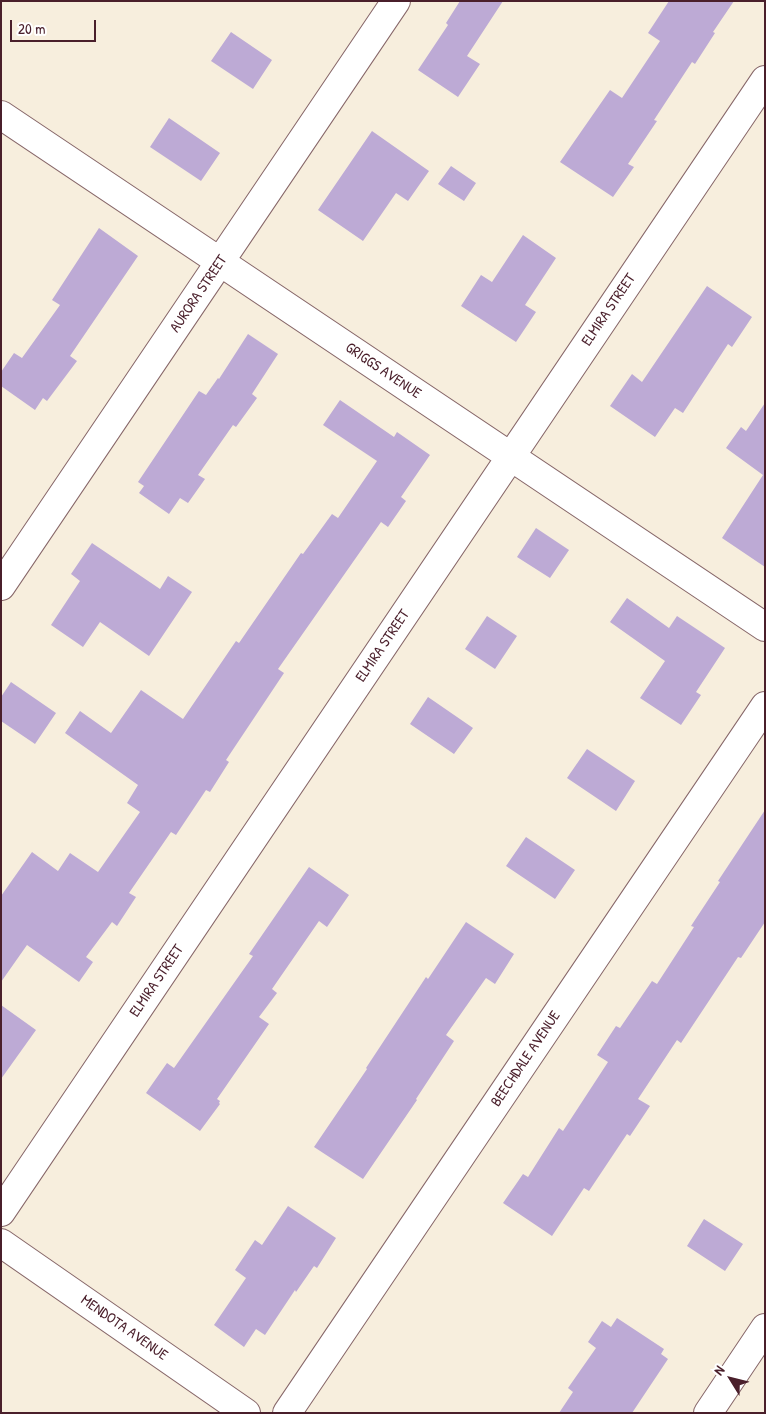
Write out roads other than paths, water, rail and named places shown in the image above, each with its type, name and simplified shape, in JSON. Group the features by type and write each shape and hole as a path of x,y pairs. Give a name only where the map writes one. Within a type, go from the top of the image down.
{"street":[{"name":"AURORA STREET","path":"1,586 396,1"},
{"name":"ELMIRA STREET","path":"1,1212 765,80"},
{"name":"GRIGGS AVENUE","path":"1,115 765,627"},
{"name":"BEECHDALE AVENUE","path":"287,1413 765,706"},
{"name":"MENDOTA AVENUE","path":"1,1243 246,1413"},
{"path":"708,1413 765,1328"}]}
